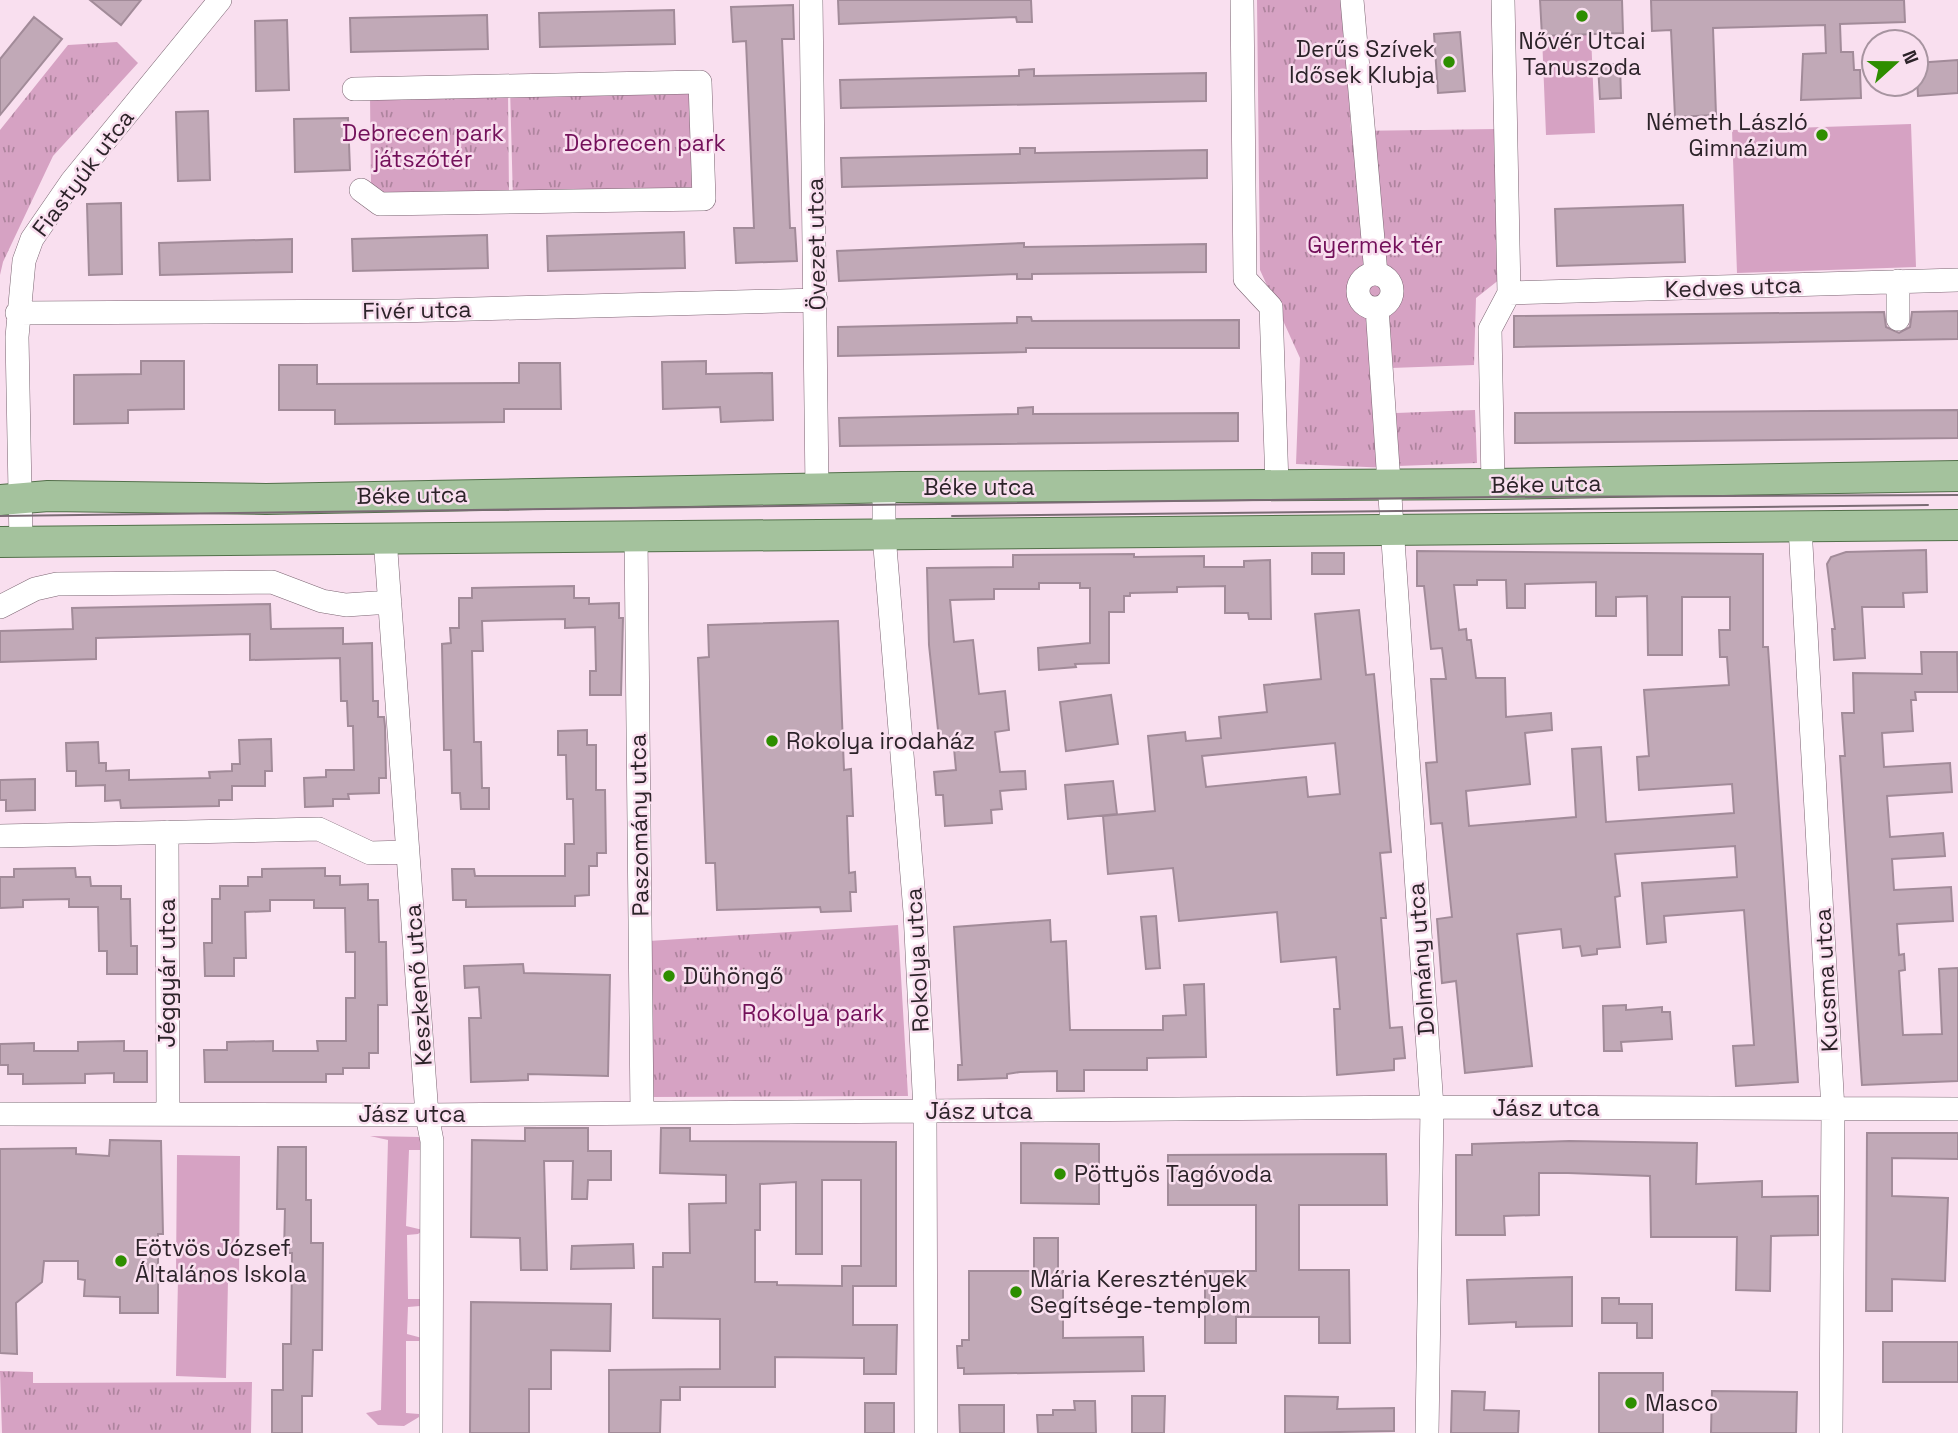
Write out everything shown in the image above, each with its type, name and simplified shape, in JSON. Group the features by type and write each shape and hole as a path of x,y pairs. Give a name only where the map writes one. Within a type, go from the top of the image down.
{"main road":[{"name":"Béke utca","path":"11,500 48,496 267,499 884,488 1493,484 1958,476"},
{"name":"Béke utca","path":"11,542 1958,524"}],"street":[{"name":"Fiastyúk utca","path":"11,542 17,313 24,261 32,239 72,181 220,0"},
{"name":"Övezet utca","path":"811,0 817,489"},
{"path":"1242,0 1245,279 1271,307 1277,485"},
{"name":"Dolmány utca","path":"1352,0 1376,274 1386,278 1392,292 1386,304 1377,308 1432,1107 1427,1433"},
{"path":"1493,484 1490,329 1509,293 1503,0"},
{"path":"354,89 700,82 704,199 380,204 361,190"},
{"name":"Kedves utca","path":"1509,293 1958,280"},
{"path":"1898,281 1898,319"},
{"name":"Fivér utca","path":"17,313 398,311 816,300"},
{"name":"Rokolya utca","path":"884,488 884,535 915,912 925,1111 926,1433"},
{"name":"Kucsma utca","path":"1800,527 1833,1110 1831,1433"},
{"name":"Paszomány utca","path":"636,536 642,1113"},
{"name":"Keszkenő utca","path":"385,538 427,1115 432,1141 430,1433"},
{"path":"0,607 34,589 57,584 272,582 322,601 346,605 390,602"},
{"path":"0,836 318,830 370,853 407,852"},
{"name":"Jéggyár utca","path":"167,832 168,1114"},
{"name":"Jász utca","path":"0,1114 427,1115 1432,1107 1958,1109"}],"green space":[{"name":"Gyermek tér","path":"1257,0 1344,0 1351,131 1498,129 1500,279 1476,298 1474,365 1391,368 1390,468 1296,464 1300,358 1260,270"},
{"path":"1591,34 1595,133 1546,135 1542,36"},
{"path":"117,42 138,63 53,156 3,262 0,275 0,130 68,45"},
{"name":"Debrecen park","path":"700,82 704,199 513,201 510,87"},
{"name":"Debrecen park játszótér","path":"508,92 509,195 383,197 371,186 370,96"},
{"path":"1911,124 1916,267 1737,273 1732,130"},
{"path":"1475,410 1477,463 1398,466 1396,413"},
{"name":"Rokolya park","path":"898,925 908,1096 650,1097 649,941"},
{"path":"370,1136 420,1137 423,1150 409,1150 406,1226 423,1230 418,1234 407,1235 408,1299 420,1299 422,1303 420,1306 408,1307 407,1334 422,1338 419,1341 406,1341 406,1413 419,1414 419,1417 404,1426 378,1425 366,1413 381,1410 388,1140"},
{"path":"177,1155 240,1156 239,1276 176,1275"},
{"path":"178,1279 228,1280 226,1378 176,1376"},
{"path":"0,1371 33,1372 33,1383 252,1382 251,1433 2,1433"}],"building":[{"path":"90,0 141,0 121,25"},
{"path":"838,0 1031,0 1032,22 1017,22 1016,17 839,24"},
{"name":"Nővér Utcai Tanuszoda","path":"1540,0 1622,0 1623,33 1542,36"},
{"path":"1651,0 1904,0 1905,22 1840,24 1841,52 1853,52 1854,70 1860,70 1861,98 1801,100 1803,54 1826,53 1825,25 1713,28 1716,115 1675,117 1671,30 1652,31"},
{"path":"793,5 794,39 782,39 790,228 795,228 797,261 736,263 734,228 754,228 746,41 733,42 731,7"},
{"path":"674,10 675,44 540,47 539,13"},
{"path":"487,15 488,49 351,52 350,18"},
{"path":"34,17 62,39 0,115 0,59"},
{"path":"287,20 289,90 256,91 255,21"},
{"name":"Derűs Szívek Idősek Klubja","path":"1460,32 1465,91 1438,93 1434,34"},
{"path":"1958,60 1958,93 1930,95 1930,62"},
{"path":"1620,64 1621,98 1600,99 1598,65"},
{"path":"1034,69 1034,76 1206,73 1206,101 841,108 840,80 1019,76 1019,70"},
{"path":"208,111 210,180 178,181 176,112"},
{"path":"348,118 350,170 295,172 294,119"},
{"path":"1020,148 1035,148 1035,153 1207,150 1207,178 842,187 841,158 1020,154"},
{"path":"121,203 122,274 89,275 87,204"},
{"path":"1683,205 1685,262 1557,266 1555,209"},
{"path":"684,232 685,268 548,271 547,236"},
{"path":"487,235 488,268 353,271 352,239"},
{"path":"292,239 292,272 160,275 159,243"},
{"path":"1024,243 1024,247 1206,244 1206,272 1032,274 1032,279 1017,279 1017,274 839,281 837,251"},
{"path":"1958,311 1958,339 1514,347 1514,316 1884,312 1886,327 1899,333 1910,327 1912,312"},
{"path":"1017,317 1031,317 1032,321 1239,320 1239,348 1026,348 1026,352 838,356 838,327 1017,323"},
{"path":"141,361 184,361 184,409 128,410 128,423 74,424 74,375 141,374"},
{"path":"706,361 706,374 772,373 773,420 721,422 720,407 663,409 662,362"},
{"path":"519,363 560,363 561,409 504,409 504,422 335,424 335,410 279,410 279,365 317,365 317,384 519,383"},
{"path":"1033,407 1033,414 1238,413 1238,441 840,446 839,418 1018,414 1018,408"},
{"path":"1958,410 1958,438 1515,443 1515,413"},
{"path":"1926,550 1927,592 1903,593 1904,607 1862,607 1865,658 1834,660 1832,629 1835,629 1827,564 1831,557 1846,552"},
{"path":"1417,551 1763,554 1763,647 1768,647 1798,1082 1736,1086 1733,1046 1754,1045 1744,910 1664,916 1666,942 1647,944 1642,883 1737,877 1735,846 1615,854 1620,896 1615,897 1620,947 1597,949 1597,954 1582,956 1580,946 1563,948 1561,929 1517,934 1532,1066 1465,1073 1456,981 1442,983 1437,919 1452,917 1442,823 1431,824 1426,763 1437,762 1431,679 1446,679 1442,648 1431,649 1424,586 1417,586","holes":["1477,580 1506,580 1507,608 1525,608 1525,584 1596,582 1596,616 1616,616 1616,597 1647,596 1648,655 1682,655 1682,597 1730,597 1730,630 1719,630 1720,657 1727,657 1729,685 1644,690 1649,756 1637,757 1639,790 1732,784 1734,813 1606,822 1601,747 1572,749 1576,817 1469,826 1466,791 1530,784 1525,733 1552,730 1551,713 1506,717 1505,678 1476,678 1471,640 1467,640 1466,629 1459,630 1454,585 1477,585"]},
{"path":"1312,553 1344,553 1344,574 1312,574"},
{"path":"1134,554 1134,557 1204,556 1204,567 1244,567 1244,561 1270,560 1271,619 1249,619 1248,613 1225,613 1225,586 1177,587 1177,592 1130,593 1130,596 1124,596 1124,612 1109,612 1109,663 1075,664 1076,667 1039,670 1038,648 1090,643 1090,588 1080,588 1080,583 1039,583 1039,589 994,589 994,599 950,600 954,642 973,640 979,694 1005,691 1009,730 995,732 1000,772 1025,771 1026,789 1000,791 1002,809 991,810 992,823 945,826 943,795 936,795 934,772 956,770 953,737 939,739 929,645 927,568 1013,567 1013,555"},
{"path":"574,586 574,598 589,598 589,604 619,603 619,618 623,618 621,695 590,695 590,671 596,671 595,627 565,628 565,619 482,621 483,651 472,651 474,742 481,742 482,788 489,788 489,809 461,809 460,793 452,793 451,750 444,750 442,644 451,643 450,628 459,628 459,598 472,598 472,588"},
{"path":"270,604 271,629 343,628 343,644 372,643 373,701 378,701 378,717 384,717 385,726 386,778 379,778 379,793 348,794 349,799 333,799 333,806 305,807 304,778 326,777 326,770 354,770 353,726 348,726 347,701 341,701 340,658 250,660 250,634 96,638 96,659 0,662 0,631 73,629 72,608"},
{"path":"1359,610 1366,675 1374,674 1391,852 1380,853 1386,918 1381,918 1390,1028 1402,1027 1405,1058 1394,1059 1394,1070 1337,1075 1334,1009 1340,1009 1336,957 1281,962 1277,912 1179,921 1173,868 1108,874 1103,816 1155,811 1148,736 1185,732 1186,741 1221,738 1219,717 1267,712 1264,685 1321,679 1315,614","holes":["1335,743 1340,794 1308,797 1306,777 1206,787 1202,756"]},
{"name":"Rokolya irodaház","path":"838,621 844,770 851,769 853,816 847,816 849,873 855,872 856,892 850,892 851,911 821,912 820,907 717,910 715,863 706,863 698,658 709,657 708,625"},
{"path":"1921,652 1957,652 1958,692 1915,692 1916,700 1911,700 1913,731 1882,733 1884,767 1950,763 1952,792 1887,796 1890,837 1943,833 1945,856 1892,859 1894,890 1951,887 1953,921 1897,924 1899,955 1904,954 1905,970 1899,971 1903,1035 1942,1034 1939,969 1958,968 1958,1081 1862,1085 1840,756 1845,756 1842,713 1854,713 1853,673 1922,674"},
{"path":"1111,695 1118,744 1066,751 1060,702"},
{"path":"587,730 587,745 596,745 596,790 605,790 606,853 597,853 597,866 589,866 589,895 575,896 575,906 466,907 466,900 453,900 452,869 474,869 475,876 565,876 565,844 574,844 573,799 567,799 566,755 558,755 558,731"},
{"path":"271,739 272,771 265,771 265,786 232,786 232,800 219,800 219,806 121,808 120,800 105,801 105,785 76,786 76,771 67,771 66,743 98,742 99,763 106,763 106,771 129,770 129,780 210,778 209,772 232,771 232,764 240,764 239,740"},
{"path":"35,779 35,810 6,811 6,800 0,800 0,780"},
{"path":"1113,781 1117,814 1068,819 1065,785"},
{"path":"75,868 76,877 90,877 91,886 121,886 121,899 130,899 131,946 137,946 137,974 107,974 107,951 99,951 98,907 69,907 69,899 23,900 23,907 0,908 0,877 14,877 14,869"},
{"path":"325,868 325,876 340,876 340,885 368,884 368,900 378,900 379,942 386,942 387,1005 378,1005 378,1053 369,1053 369,1068 343,1068 343,1074 326,1074 326,1082 205,1082 204,1050 227,1050 227,1042 273,1041 273,1051 318,1051 317,1041 346,1041 346,998 355,998 355,952 346,952 345,908 314,908 314,900 270,900 270,911 245,912 246,958 234,958 234,976 205,976 204,943 212,943 212,899 220,899 220,886 248,886 248,877 262,877 262,869"},
{"path":"1156,916 1160,968 1146,969 1141,917"},
{"path":"1050,920 1051,942 1066,941 1070,1030 1163,1030 1163,1016 1186,1015 1184,985 1204,984 1206,1057 1147,1058 1147,1070 1084,1070 1084,1091 1057,1091 1057,1071 1020,1072 1007,1074 1007,1078 958,1080 958,1065 962,1065 954,927"},
{"path":"523,964 524,973 610,975 608,1076 528,1074 528,1080 471,1082 469,1018 481,1018 479,987 465,988 464,966"},
{"path":"1626,1005 1626,1010 1662,1007 1662,1012 1670,1012 1672,1039 1621,1042 1622,1051 1604,1051 1603,1006"},
{"path":"124,1041 124,1051 147,1051 147,1082 114,1082 114,1073 85,1074 85,1083 23,1084 23,1074 8,1074 8,1065 0,1065 0,1044 34,1043 34,1051 78,1051 78,1042"},
{"path":"525,1128 588,1128 588,1151 611,1151 611,1180 588,1180 587,1199 572,1199 573,1161 544,1161 547,1270 521,1270 520,1238 471,1237 472,1140 525,1141"},
{"path":"661,1128 690,1128 690,1141 896,1142 896,1286 853,1286 853,1325 897,1325 896,1374 864,1374 864,1358 775,1357 775,1387 680,1387 680,1400 661,1400 660,1433 609,1433 609,1370 720,1369 720,1319 653,1318 653,1267 663,1267 663,1253 690,1253 689,1204 726,1203 726,1175 660,1173","holes":["822,1180 861,1180 861,1266 842,1266 842,1286 755,1282 755,1230 760,1230 760,1184 796,1182 796,1254 822,1254"]},
{"path":"1867,1133 1958,1133 1958,1159 1892,1158 1892,1196 1948,1198 1945,1281 1892,1279 1892,1311 1866,1311"},
{"path":"110,1140 161,1141 163,1234 158,1234 158,1313 120,1313 120,1297 84,1296 85,1280 78,1279 78,1261 44,1261 42,1282 16,1303 17,1354 0,1353 0,1149 76,1148 76,1154 109,1156"},
{"path":"1569,1141 1697,1143 1696,1184 1762,1181 1762,1197 1818,1196 1818,1235 1771,1236 1770,1291 1736,1290 1737,1237 1651,1237 1650,1176 1539,1173 1539,1215 1504,1216 1505,1235 1456,1235 1456,1155 1472,1155 1472,1144"},
{"name":"Pöttyös Tagóvoda","path":"1021,1143 1099,1144 1099,1204 1021,1203"},
{"path":"278,1147 306,1147 306,1200 311,1200 311,1243 323,1243 322,1350 313,1350 312,1396 302,1396 302,1433 272,1433 272,1390 283,1390 283,1344 291,1344 292,1253 284,1253 285,1209 277,1209"},
{"path":"1386,1154 1387,1205 1299,1205 1299,1270 1349,1270 1350,1343 1319,1343 1319,1317 1236,1317 1236,1343 1205,1343 1205,1271 1256,1271 1256,1205 1168,1205 1168,1155"},
{"path":"1034,1238 1058,1238 1058,1271 1063,1271 1063,1338 1143,1337 1144,1371 964,1374 964,1368 958,1368 957,1346 962,1346 962,1340 969,1340 969,1271 1034,1271"},
{"path":"633,1244 634,1268 571,1269 572,1246"},
{"path":"1572,1277 1572,1326 1516,1327 1516,1322 1469,1324 1467,1280"},
{"path":"1602,1298 1619,1298 1619,1304 1652,1304 1652,1338 1637,1338 1637,1323 1602,1323"},
{"path":"471,1302 611,1304 610,1351 551,1350 551,1389 529,1389 529,1433 470,1433"},
{"path":"1883,1342 1958,1342 1958,1382 1883,1382"},
{"name":"Masco","path":"1599,1373 1663,1373 1663,1433 1599,1433"},
{"path":"1452,1391 1485,1392 1484,1410 1519,1411 1518,1433 1451,1433"},
{"path":"1712,1391 1797,1392 1796,1433 1711,1433"},
{"path":"1132,1396 1165,1396 1164,1433 1132,1433"},
{"path":"1285,1396 1338,1397 1337,1409 1394,1408 1394,1431 1285,1433"},
{"path":"1074,1401 1095,1401 1096,1433 1038,1433 1037,1415 1053,1415 1053,1410 1075,1410"},
{"path":"865,1403 894,1403 894,1433 865,1433"},
{"path":"959,1405 1004,1405 1004,1433 960,1433"}],"tram line":[{"path":"0,516 1497,497 1958,495"},
{"path":"952,516 1928,505"}],"place":[{"name":"Nővér Utcai Tanuszoda","path":"1582,16"},
{"name":"Derűs Szívek Idősek Klubja","path":"1449,62"},
{"name":"Németh László Gimnázium","path":"1822,135"},
{"name":"Rokolya irodaház","path":"772,741"},
{"name":"Dühöngő","path":"669,976"},
{"name":"Pöttyös Tagóvoda","path":"1060,1174"},
{"name":"Eötvös József Általános Iskola","path":"121,1261"},
{"name":"Mária Keresztények Segítsége-templom","path":"1016,1292"},
{"name":"Masco","path":"1631,1403"}]}
